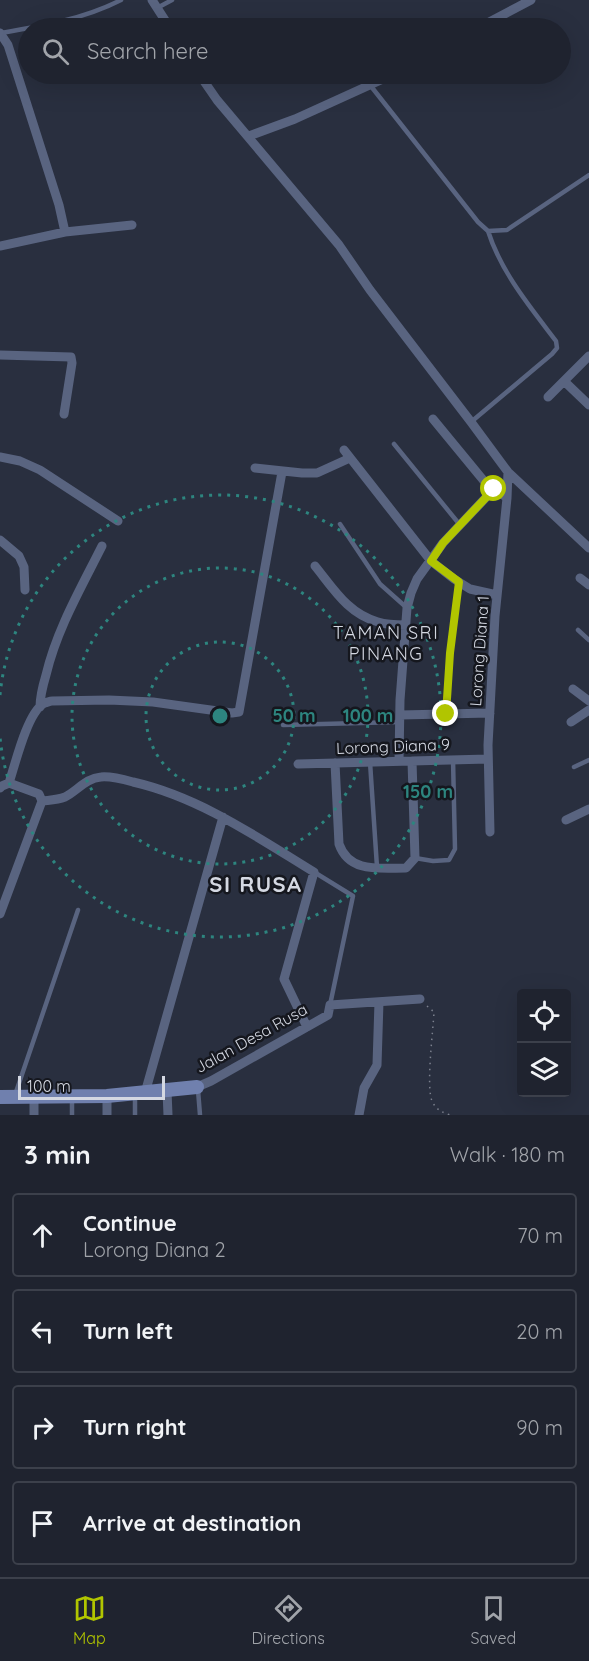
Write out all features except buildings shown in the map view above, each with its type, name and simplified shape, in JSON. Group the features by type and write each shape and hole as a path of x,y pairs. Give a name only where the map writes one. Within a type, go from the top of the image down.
{"street":[{"path":"497,18 531,0"},
{"path":"154,4 163,18"},
{"path":"0,33 8,45 18,76"},
{"path":"21,84 60,205 65,232"},
{"path":"206,84 339,245 370,290 508,472 589,548"},
{"path":"249,136 295,119 370,85"},
{"path":"0,246 65,232 132,225"},
{"path":"0,355 71,357 64,414"},
{"path":"548,397 589,356"},
{"path":"564,381 589,405"},
{"path":"433,419 484,481 507,498"},
{"path":"255,468 282,472 317,473 347,454 431,561 470,590 497,595"},
{"path":"0,457 20,461 40,470 118,521"},
{"path":"0,914 42,801 39,794 3,786 40,707 52,701 108,700 153,702 232,713 239,712 282,472"},
{"name":"Lorong Diana 1","path":"490,832 488,759 490,713 497,595 508,472"},
{"path":"399,761 407,608 411,593 417,579 443,543 494,489"},
{"path":"0,540 19,556 24,567 25,590"},
{"path":"40,707 40,697 58,633 102,546"},
{"path":"315,566 345,604 360,616 379,623 406,625"},
{"path":"580,578 589,585"},
{"path":"573,689 589,702"},
{"path":"571,722 589,711"},
{"path":"400,719 446,714 490,713"},
{"name":"Lorong Diana 9","path":"298,764 488,759"},
{"path":"335,763 339,844 342,855 356,865 406,868 415,858 412,761"},
{"path":"42,801 65,797 89,780 99,777 114,777 153,786 223,817 314,872 284,980 307,1027"},
{"path":"566,819 589,809"},
{"path":"140,1093 223,817"},
{"path":"330,1005 420,999"},
{"path":"359,1115 363,1088 377,1065 379,1002"},
{"name":"Jalan Desa Rusa","path":"7,1097 107,1096 197,1087 211,1082 328,1015 330,1005"},
{"path":"167,1091 168,1115"},
{"path":"107,1096 107,1115"},
{"path":"34,1097 34,1115"}],"lane":[{"path":"73,18 88,15 121,0"},
{"path":"154,4 172,0"},
{"path":"0,33 18,29"},
{"path":"370,85 478,222 488,231 504,268 556,341 557,348 552,354 471,422"},
{"path":"488,231 507,230 589,175"},
{"path":"394,444 460,525"},
{"path":"340,524 380,584 407,608"},
{"path":"446,714 450,653 459,582"},
{"path":"578,630 589,640"},
{"path":"282,725 400,719"},
{"path":"415,858 433,861 449,860 456,849 453,759"},
{"path":"574,766 589,760"},
{"path":"370,762 377,868"},
{"path":"314,872 352,896 330,1005"},
{"path":"7,1097 78,910"},
{"path":"197,1087 200,1115"},
{"path":"135,1115 140,1093"},
{"path":"72,1096 72,1115"}],"path":[{"path":"420,999 434,1012 430,1089 432,1102 439,1111 450,1115"}],"district":[{"name":"TAMAN SRI PINANG","path":"386,642"},
{"name":"SI RUSA","path":"256,884"}],"route":[{"path":"446,714 450,653 459,582 431,561 443,543 494,489"}]}
